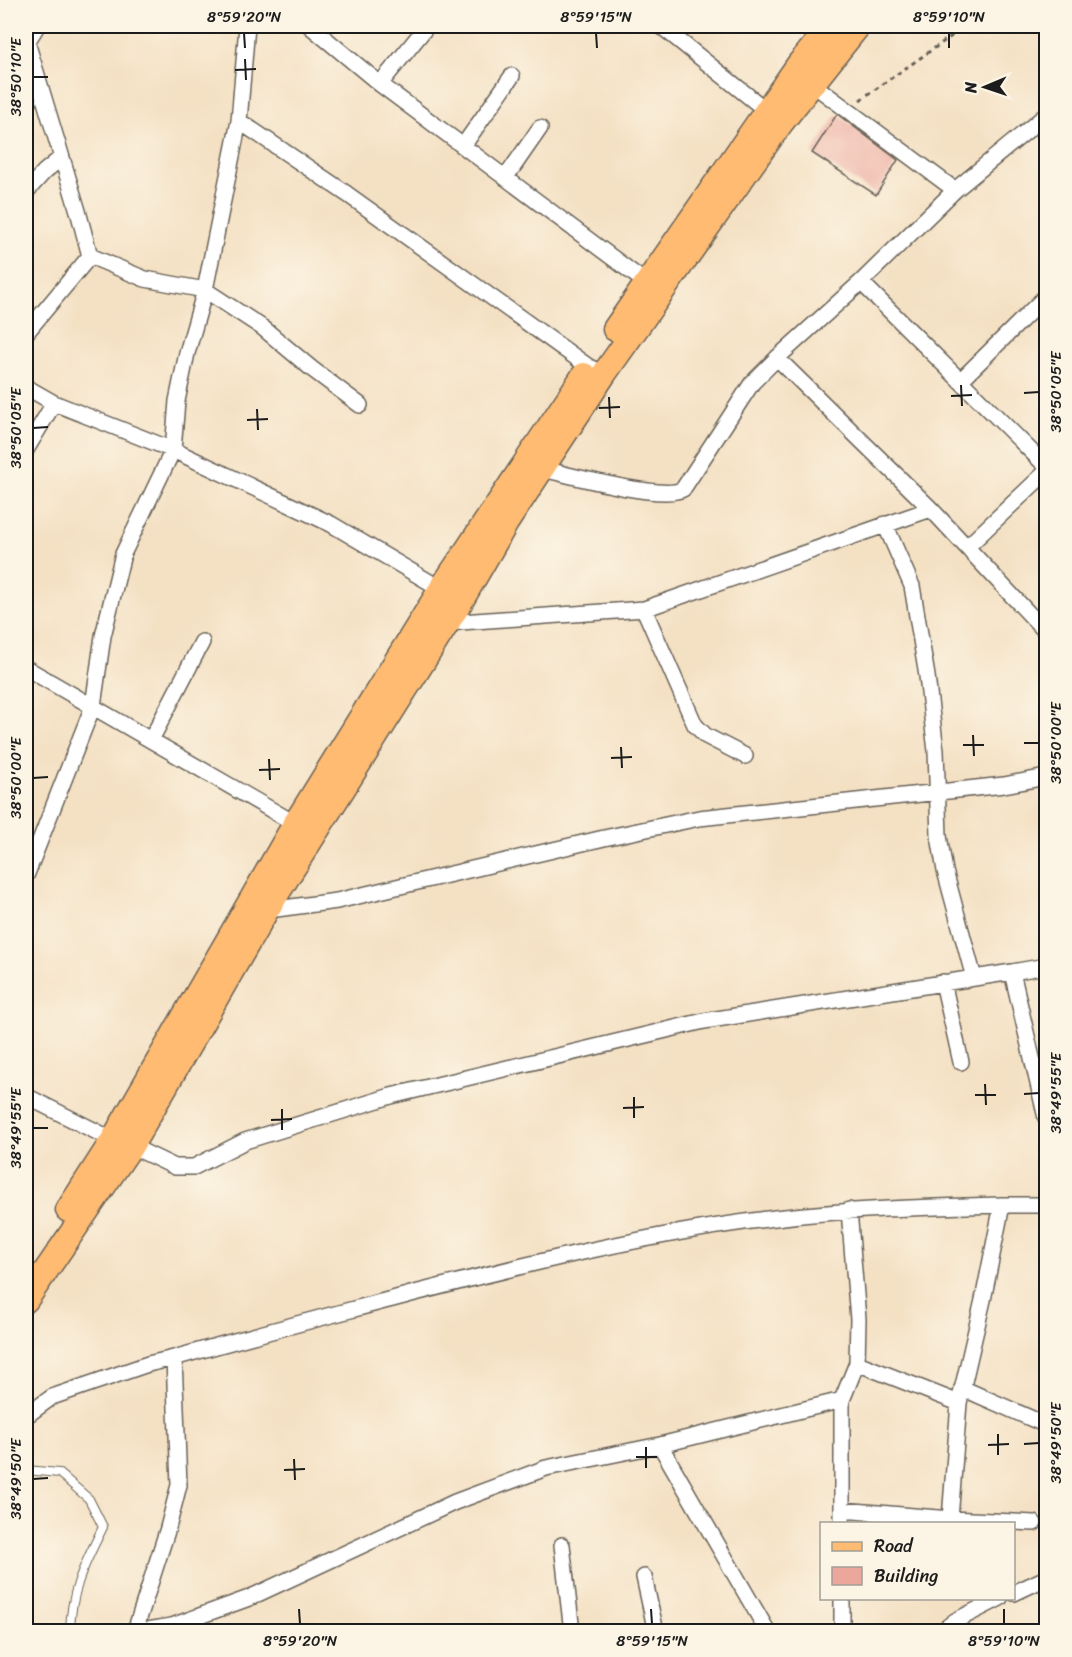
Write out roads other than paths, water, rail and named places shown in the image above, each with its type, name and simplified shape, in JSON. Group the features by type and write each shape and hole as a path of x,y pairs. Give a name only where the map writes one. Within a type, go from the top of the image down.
{"main road":[{"path":"26,1300 122,1143 305,829 500,516 653,288 774,116 799,64 831,26"},
{"path":"774,116 811,83 858,26"},
{"path":"26,1274 122,1143"}],"street":[{"path":"37,26 26,43 90,256"},
{"path":"26,876 93,706 103,636 123,554 173,450 177,401 187,353 205,290 239,120 247,26"},
{"path":"310,26 380,84 653,288"},
{"path":"380,84 427,26"},
{"path":"661,26 774,116"},
{"path":"463,147 512,76"},
{"path":"811,83 955,190"},
{"path":"535,464 616,485 669,493 683,489 752,383 777,357 861,282 955,190 1047,115"},
{"path":"239,120 597,370"},
{"path":"506,177 540,128"},
{"path":"26,192 62,157"},
{"path":"90,256 145,279 205,290 263,328 360,405"},
{"path":"26,333 90,256"},
{"path":"861,282 1047,466"},
{"path":"960,381 1047,296"},
{"path":"777,357 931,509 1047,632"},
{"path":"26,387 54,403 173,450 331,524 451,595"},
{"path":"26,450 54,403"},
{"path":"967,547 1047,472"},
{"path":"437,619 644,609 931,509"},
{"path":"885,524 912,586 927,676 936,751 939,836 945,871 974,978"},
{"path":"644,609 695,725 706,736 745,756"},
{"path":"151,740 202,642"},
{"path":"26,668 305,829"},
{"path":"256,911 338,901 699,818 1004,785 1047,777"},
{"path":"26,1096 175,1167 194,1167 245,1141 391,1096 704,1021 1047,966"},
{"path":"1012,972 1047,1118"},
{"path":"943,982 961,1062"},
{"path":"950,1519 960,1396 983,1300 1002,1205"},
{"path":"26,1416 52,1396 148,1364 333,1314 574,1254 709,1228 849,1210 1047,1205"},
{"path":"849,1210 858,1319 857,1363 842,1400 842,1517 1013,1522"},
{"path":"174,1358 179,1485 168,1528 135,1631 172,1626 249,1599 455,1502 546,1468 660,1445 842,1400"},
{"path":"857,1363 1047,1425"},
{"path":"660,1445 768,1632"},
{"path":"1015,1522 1034,1523"},
{"path":"562,1545 572,1632"},
{"path":"644,1577 656,1632"},
{"path":"1015,1593 1047,1578"},
{"path":"842,1600 842,1632"},
{"path":"941,1632 955,1621 998,1600"}],"lane":[{"path":"26,1470 59,1473 89,1499 103,1527 78,1577 69,1632"}]}
